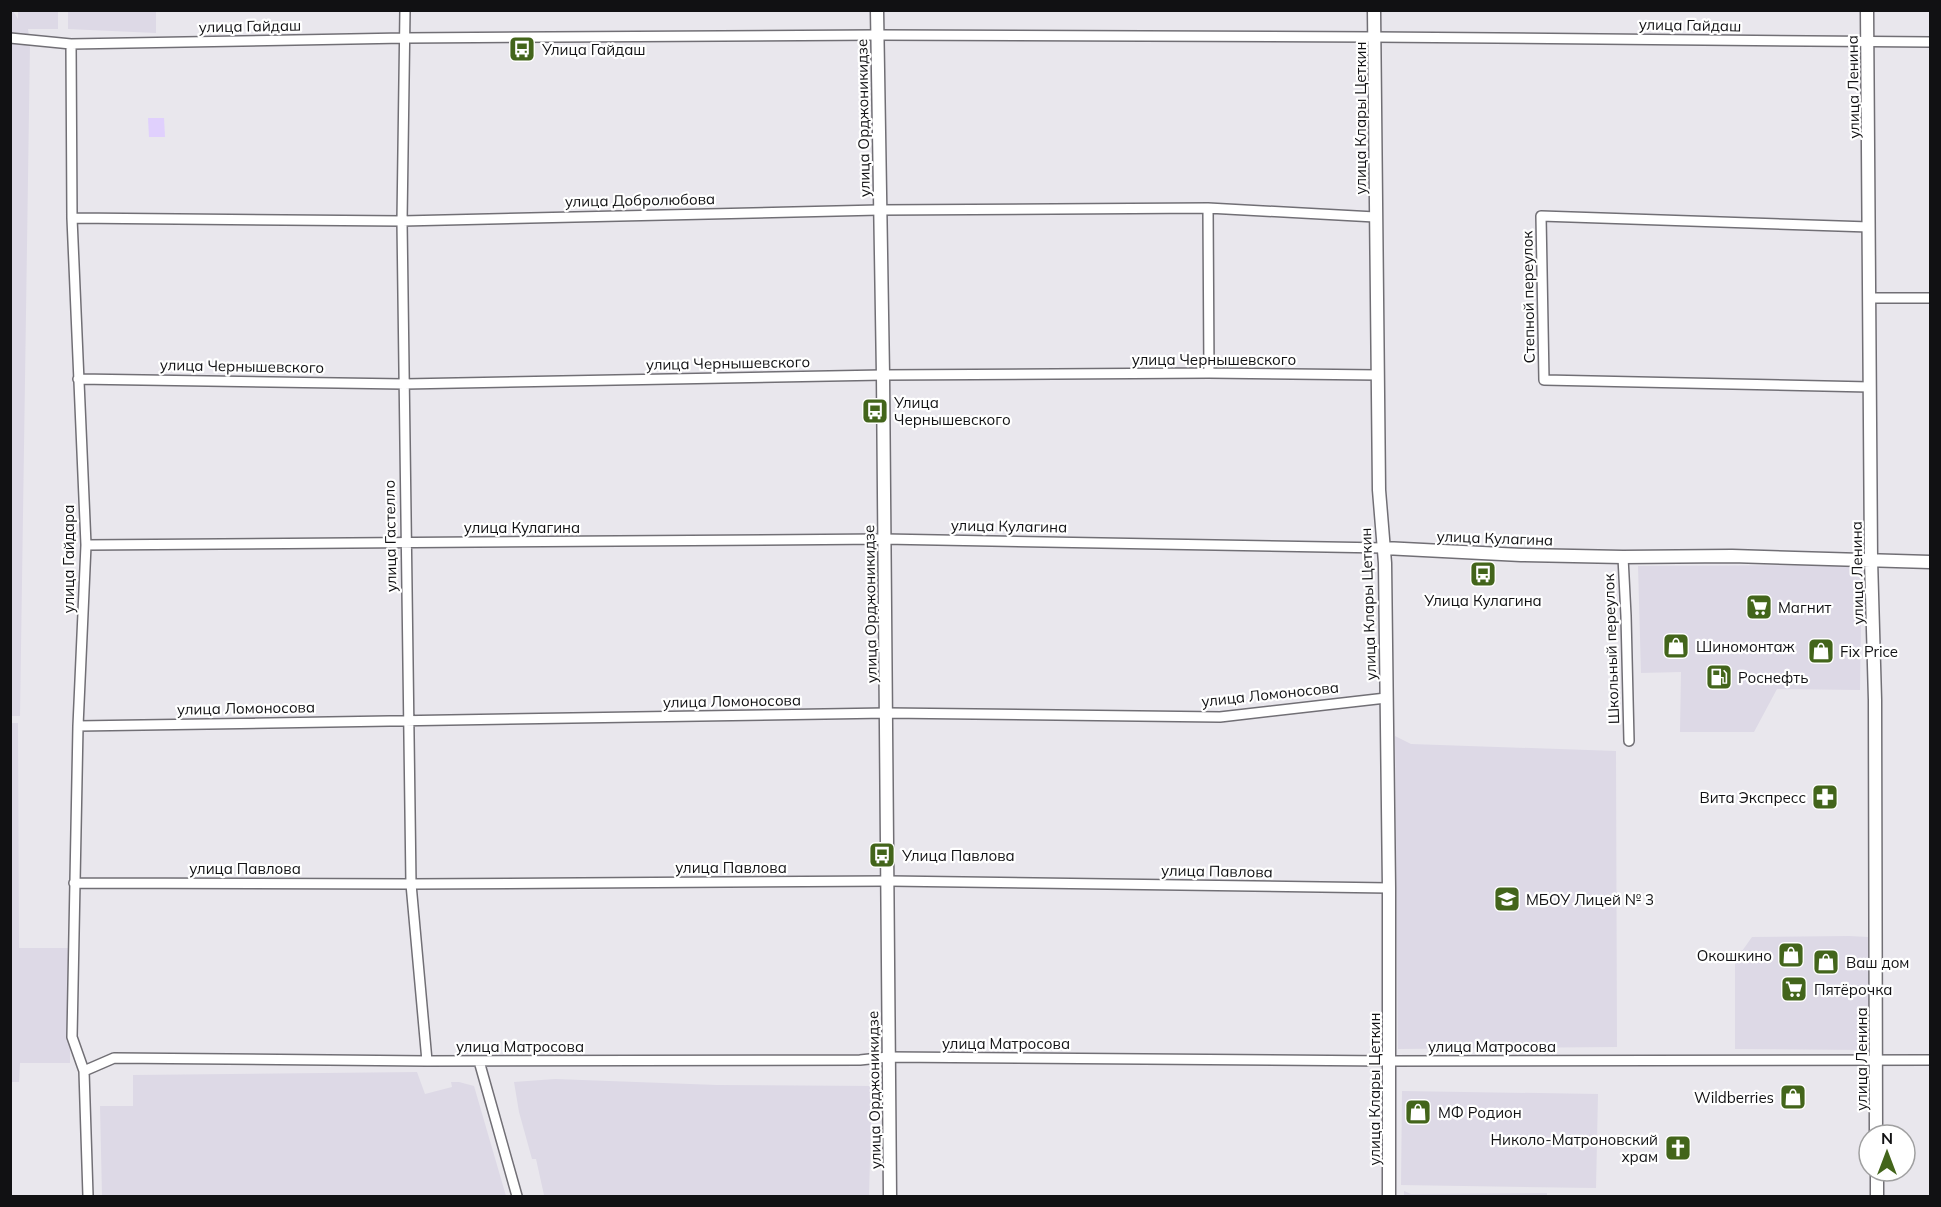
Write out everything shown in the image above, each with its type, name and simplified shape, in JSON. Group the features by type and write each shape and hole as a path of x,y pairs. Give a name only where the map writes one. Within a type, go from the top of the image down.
{"street":[{"name":"улица Гастелло","path":"405,10 402,220 411,884 427,1060"},
{"name":"улица Орджоникидзе","path":"877,10 891,1197"},
{"name":"улица Клары Цеткин","path":"1374,10 1379,490 1384,548 1389,888 1389,1197"},
{"name":"улица Ленина","path":"1867,10 1871,559 1875,700 1876,1123"},
{"name":"улица Гайдаш","path":"10,38 71,44 405,38 877,35 1930,42"},
{"name":"улица Гайдара","path":"71,44 72,218 86,545 78,726 72,1037 84,1071 88,1197"},
{"name":"улица Добролюбова","path":"72,218 402,220 879,210 1208,208 1376,217"},
{"path":"1208,208 1209,373"},
{"name":"Степной переулок","path":"1869,226 1541,216 1544,380 1870,387"},
{"path":"1869,298 1930,298"},
{"name":"улица Чернышевского","path":"78,379 404,384 883,375 1209,373 1378,375"},
{"name":"улица Кулагина","path":"86,545 884,539 1384,548 1521,555 1732,556 1930,562"},
{"name":"Школьный переулок","path":"1623,557 1629,741"},
{"name":"улица Ломоносова","path":"78,726 887,713 1220,717 1386,698"},
{"name":"улица Павлова","path":"74,883 411,884 889,881 1389,888"},
{"name":"улица Матросова","path":"84,1071 114,1058 860,1060 888,1057 1388,1061 1930,1060"},
{"path":"479,1060 517,1197"}],"shaded area":[{"path":"11,11 18,19 18,11 58,11 58,29 28,29 30,44 20,716 11,716"},
{"path":"68,11 156,11 156,33 68,29"},
{"path":"148,118 164,118 165,137 149,137"},
{"path":"1862,565 1860,690 1777,689 1754,732 1680,732 1681,672 1641,673 1638,566"},
{"path":"10,723 18,723 19,948 70,948 70,1063 20,1063 19,1082 10,1082"},
{"name":"МБОУ Лицей № 3","path":"1395,736 1411,744 1616,751 1617,1047 1398,1049"},
{"path":"1752,937 1868,937 1869,1050 1735,1049 1735,961"},
{"path":"417,1072 425,1094 452,1087 451,1082 474,1086 506,1196 102,1196 100,1106 133,1106 133,1075"},
{"path":"555,1079 717,1085 872,1086 869,1196 544,1195 536,1159 532,1159 519,1112 514,1082"},
{"path":"1402,1091 1598,1094 1596,1188 1401,1185"},
{"path":"1404,1191 1411,1194 1547,1193 1547,1196 1404,1196"}],"place":[{"name":"Улица Гайдаш","path":"522,49"},
{"name":"Улица Чернышевского","path":"875,411"},
{"name":"Улица Кулагина","path":"1483,574"},
{"name":"Магнит","path":"1759,607"},
{"name":"Шиномонтаж","path":"1676,646"},
{"name":"Fix Price","path":"1821,651"},
{"name":"Роснефть","path":"1719,677"},
{"name":"Вита Экспресс","path":"1825,797"},
{"name":"Улица Павлова","path":"882,855"},
{"name":"МБОУ Лицей № 3","path":"1507,899"},
{"name":"Окошкино","path":"1791,955"},
{"name":"Ваш дом","path":"1826,962"},
{"name":"Пятёрочка","path":"1794,989"},
{"name":"Wildberries","path":"1793,1097"},
{"name":"МФ Родион","path":"1418,1112"},
{"name":"Николо-Матроновский храм","path":"1678,1148"}]}
